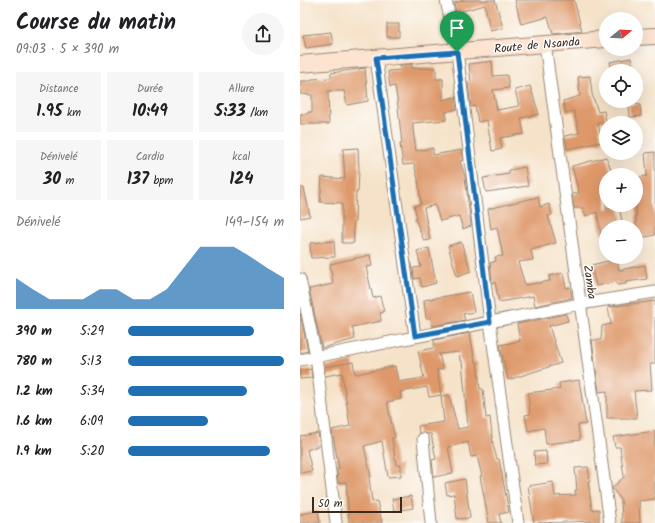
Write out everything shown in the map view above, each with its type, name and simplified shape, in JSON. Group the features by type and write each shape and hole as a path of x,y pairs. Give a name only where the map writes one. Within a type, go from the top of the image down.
{"street":[{"path":"446,0 457,52 490,322 518,523"},
{"path":"643,38 655,40"},
{"name":"Route de Nsanda","path":"300,64 599,40"},
{"name":"Zamba","path":"545,44 610,523"},
{"path":"376,58 415,336"},
{"path":"300,279 316,356 336,523"},
{"path":"300,360 580,304 655,292"},
{"path":"423,439 430,523"}],"building":[{"path":"464,0 495,0 503,28 490,31 485,5 462,11 464,17 457,18 454,3"},
{"path":"515,0 574,0 582,31 553,34 548,17 521,24"},
{"path":"387,24 399,24 399,37 387,37"},
{"path":"331,32 333,44 306,48 303,35"},
{"path":"631,58 632,64 610,64 610,62"},
{"path":"492,61 493,76 507,75 509,88 493,90 497,110 519,106 515,90 530,86 539,114 521,118 524,134 500,138 502,149 492,151 487,120 478,122 475,106 471,107 468,82 471,81 469,64"},
{"path":"412,64 412,68 436,68 436,79 443,79 443,100 455,97 457,109 446,112 446,120 413,123 413,129 416,151 433,148 433,155 461,150 463,160 460,161 465,177 471,226 463,229 459,216 440,221 435,205 424,208 430,240 424,241 415,218 417,218 414,206 421,204 418,179 414,164 403,165 397,98 395,86 390,87 388,71 401,70 400,65"},
{"path":"365,68 368,101 347,105 344,91 328,91 329,124 300,124 300,114 308,114 308,112 312,112 312,95 300,94 300,81 331,78 331,73"},
{"path":"590,76 592,94 598,112 604,111 605,116 599,116 599,143 567,149 565,136 579,133 574,111 566,113 563,101 580,96 578,77"},
{"path":"629,108 640,108 641,116 630,116"},
{"path":"358,148 359,170 358,192 356,192 355,222 353,222 354,243 342,243 342,203 320,202 322,177 345,179 343,149"},
{"path":"655,152 655,235 643,238 643,220 636,220 636,212 643,212 643,177 647,176 645,153"},
{"path":"599,159 607,160 610,168 599,168 599,212 620,212 622,220 599,220 599,223 597,212 586,216 583,208 574,208 572,194 579,193 572,166"},
{"path":"525,167 528,186 486,192 483,178 509,174 509,170"},
{"path":"300,188 304,188 310,216 300,218"},
{"path":"538,197 540,207 549,204 552,215 548,216 556,243 531,250 533,260 518,262 525,285 550,281 549,276 563,273 566,288 570,287 572,298 535,306 533,296 499,302 495,282 492,283 490,263 496,261 495,257 503,256 497,227 491,229 488,209"},
{"path":"334,241 335,257 311,258 310,243"},
{"path":"461,242 471,271 457,276 448,246"},
{"path":"429,248 436,283 422,287 420,278 414,279 413,268 421,267 417,251"},
{"path":"370,255 372,266 366,267 373,298 380,296 384,312 380,313 381,321 352,327 355,339 322,348 309,289 333,284 330,264"},
{"path":"599,263 618,264 619,270 645,265 647,279 626,282 626,284 617,285 617,282 596,286 591,265"},
{"path":"470,292 474,312 463,314 465,320 432,326 431,318 426,318 424,300"},
{"path":"655,301 655,364 650,364 652,390 634,391 637,418 607,418 607,391 599,392 592,340 601,340 602,326 611,324 608,307"},
{"path":"300,313 308,351 300,353"},
{"path":"566,314 568,321 549,326 561,363 508,380 500,345 520,341 517,324"},
{"path":"470,333 475,362 477,362 480,389 483,389 486,418 490,417 493,445 497,459 499,459 509,512 499,514 501,523 489,523 480,476 482,476 477,456 471,457 468,442 448,447 453,473 434,477 432,460 436,459 431,434 419,433 418,426 444,422 441,396 449,395 458,429 468,427 462,361 460,361 459,352 439,354 443,369 437,370 441,395 429,397 427,387 400,392 401,399 387,402 395,438 392,438 396,465 401,465 401,476 388,477 382,441 364,446 371,477 369,477 372,502 377,501 382,523 349,523 346,482 338,483 337,469 339,469 332,430 350,426 342,373 325,376 324,367 353,362 355,373 357,374 395,366 398,382 424,378 418,351 434,348 434,340"},
{"path":"311,369 312,378 300,379 300,371"},
{"path":"579,380 586,424 578,425 580,440 546,444 544,428 528,431 525,415 530,414 528,393 560,389 559,383"},
{"path":"655,431 655,499 639,501 640,523 622,523 621,500 612,488 624,477 620,447 615,447 613,437"},
{"path":"318,433 320,445 307,450 312,471 300,473 300,436"},
{"path":"546,451 547,464 535,465 534,452"},
{"path":"588,467 590,481 588,481 592,510 599,509 599,521 534,523 528,486 553,482 555,496 576,495 575,468"},
{"path":"465,479 470,518 457,519 454,494 447,495 445,483"},
{"path":"411,496 413,508 394,511 392,499"},
{"path":"318,511 320,523 300,523 300,514"}],"route":[{"path":"457,52 490,322 415,336 376,58 457,52"}]}
